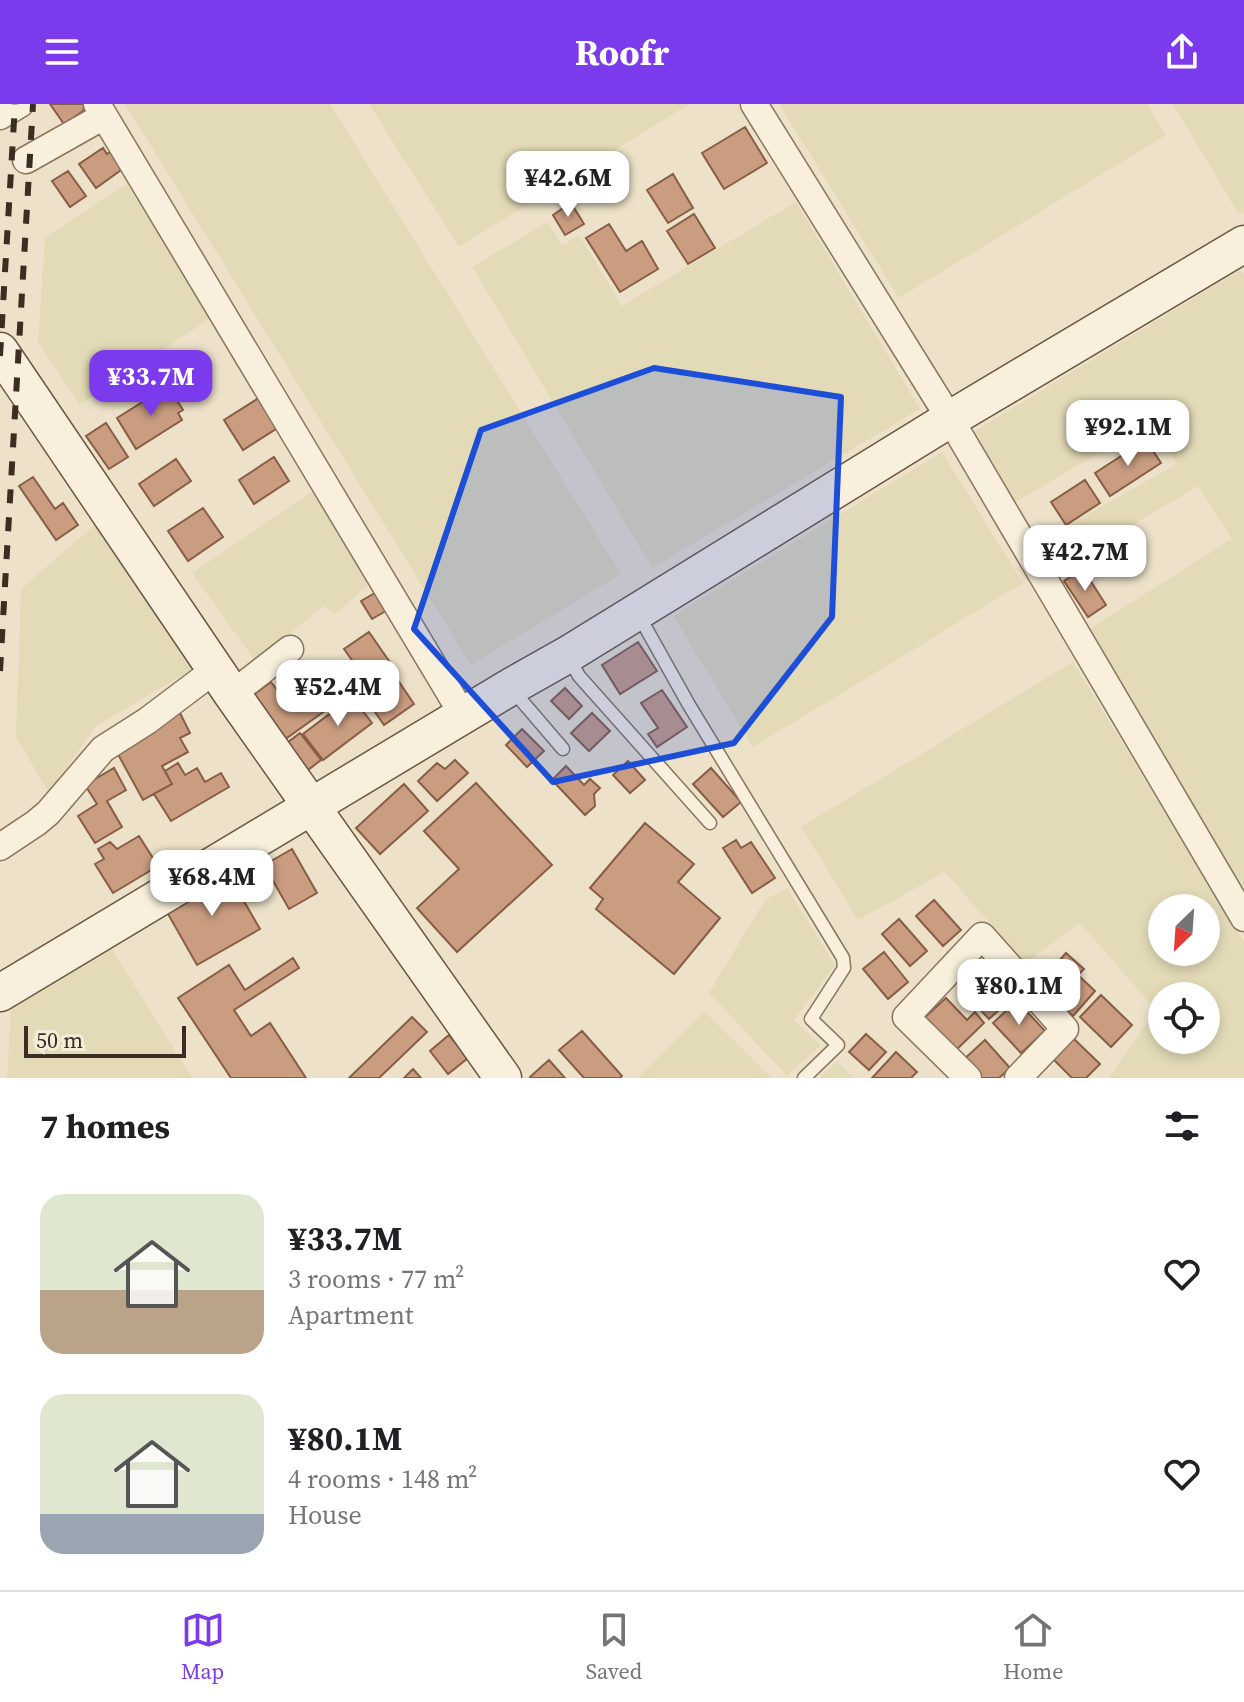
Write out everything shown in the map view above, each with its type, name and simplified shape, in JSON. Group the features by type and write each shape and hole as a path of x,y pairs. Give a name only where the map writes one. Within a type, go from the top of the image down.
{"street":[{"path":"0,116 20,104"},
{"path":"754,104 950,419 1244,918"},
{"path":"26,160 101,110 463,715"},
{"path":"0,993 567,655 950,419 1244,244"},
{"path":"0,351 224,682 503,1078"},
{"path":"0,847 48,813 103,749 147,721 290,649"},
{"path":"968,1078 906,1017 982,936 1065,1029 1018,1078"}],"lane":[{"path":"636,611 705,732 843,958 844,968 811,1019 838,1045 804,1078"},
{"path":"567,655 579,676 710,823"},
{"path":"512,686 563,749"}],"highlighted area":[{"path":"654,368 841,397 832,617 734,743 553,782 414,629 481,430"}],"shaded area":[{"path":"125,104 330,104 621,574 471,665"},
{"path":"369,104 689,104 459,247"},
{"path":"779,104 1147,104 1166,135 899,298"},
{"path":"1173,104 1244,104 1244,212 1239,215"},
{"path":"127,184 215,315 80,405 38,342 45,238"},
{"path":"796,202 920,409 652,568 472,267 548,222 562,245 579,235 622,306"},
{"path":"1240,270 1244,276 1244,895 1088,630 1232,539 1198,486 1053,573 1035,544 1177,464 1150,423 1015,502 973,432"},
{"path":"942,452 1023,583 753,747 673,616"},
{"path":"322,485 378,575 336,614 324,606 256,662 192,573"},
{"path":"98,522 195,668 96,726 49,793 16,737 21,589"},
{"path":"1073,662 1215,894 1148,894 1148,966 1220,966 1220,903 1244,942 1244,1078 1109,1078 1148,1022 1148,1054 1220,1054 1220,982 1148,982 1148,1001 1080,923 1025,963 945,872 858,920 801,827"},
{"path":"787,888 835,965 794,1020 821,1045 787,1076 709,993 765,900"},
{"path":"110,946 192,1078 7,1078 11,1009"},
{"path":"704,1011 772,1078 638,1078"},
{"path":"837,1061 854,1078 820,1078"}],"building":[{"path":"50,104 85,104 83,111 64,124"},
{"path":"745,127 767,163 724,189 702,153"},
{"path":"103,148 107,154 116,148 128,165 96,188 79,164"},
{"path":"68,171 86,196 70,207 52,181"},
{"path":"673,174 693,208 668,223 647,190"},
{"path":"571,203 584,224 565,235 553,215"},
{"path":"694,214 715,248 688,264 667,231"},
{"path":"609,224 626,251 642,241 658,269 620,292 586,238"},
{"path":"168,386 183,410 178,413 182,420 136,449 117,418"},
{"path":"265,394 284,424 243,450 224,420"},
{"path":"106,423 128,457 109,469 86,436"},
{"path":"1146,440 1161,463 1110,496 1095,473"},
{"path":"274,457 289,481 254,504 239,480"},
{"path":"176,459 191,481 154,506 139,484"},
{"path":"33,477 55,509 63,503 78,525 56,540 19,486"},
{"path":"1085,480 1100,503 1066,525 1051,502"},
{"path":"203,508 223,537 188,561 168,531"},
{"path":"1083,569 1106,605 1088,617 1064,581"},
{"path":"380,590 391,608 372,619 361,601"},
{"path":"369,632 389,661 364,677 344,649"},
{"path":"638,642 657,671 620,694 602,665"},
{"path":"393,673 414,704 384,725 362,693"},
{"path":"271,682 284,699 306,683 326,710 284,740 252,696"},
{"path":"565,688 582,706 569,719 551,701"},
{"path":"662,690 687,727 657,747 648,734 658,728 641,703"},
{"path":"352,697 372,723 323,760 303,734"},
{"path":"179,711 190,733 180,738 188,752 162,766 172,784 143,800 114,747"},
{"path":"592,713 610,731 589,751 571,733"},
{"path":"522,729 544,751 527,767 506,745"},
{"path":"300,733 321,760 308,770 287,743"},
{"path":"455,760 468,773 437,801 418,781 437,763 445,769"},
{"path":"628,761 645,780 630,793 613,775"},
{"path":"178,763 185,775 197,768 205,782 221,773 229,787 171,821 154,794 172,784 165,771"},
{"path":"566,766 584,785 590,779 600,788 594,794 595,806 585,815 552,780"},
{"path":"114,768 126,790 107,801 122,827 95,843 78,816 97,804 85,785"},
{"path":"711,768 741,802 723,817 693,784"},
{"path":"476,783 552,865 457,952 417,908 459,869 424,831"},
{"path":"404,784 428,811 380,854 356,828"},
{"path":"645,823 694,864 678,882 720,918 674,974 596,909 603,899 590,888"},
{"path":"139,836 158,866 113,893 95,864 104,859 98,849 110,842 117,849"},
{"path":"736,840 741,848 751,842 775,878 752,893 723,848"},
{"path":"292,849 317,893 289,909 264,865"},
{"path":"227,872 260,929 197,965 164,907"},
{"path":"934,900 961,930 943,946 916,916"},
{"path":"899,919 927,951 910,966 882,934"},
{"path":"884,952 908,982 888,999 863,969"},
{"path":"1066,953 1084,969 1078,975 1095,991 1073,1016 1038,985"},
{"path":"293,958 299,968 234,1010 251,1036 270,1023 306,1078 231,1078 178,998 229,965 245,990"},
{"path":"980,968 1010,1000 989,1019 959,987"},
{"path":"1101,995 1132,1025 1111,1047 1080,1017"},
{"path":"946,998 967,1020 975,1012 984,1023 952,1054 921,1021"},
{"path":"1017,1001 1045,1031 1021,1053 993,1023"},
{"path":"412,1017 427,1032 379,1078 349,1078"},
{"path":"582,1031 622,1076 620,1078 584,1078 559,1050"},
{"path":"866,1034 886,1052 869,1070 849,1052"},
{"path":"449,1035 468,1058 448,1074 430,1051"},
{"path":"1073,1038 1100,1064 1086,1078 1072,1078 1052,1058"},
{"path":"985,1040 1010,1068 999,1078 978,1078 962,1061"},
{"path":"896,1052 917,1072 911,1078 872,1078"},
{"path":"549,1060 565,1078 530,1077"},
{"path":"413,1069 421,1078 404,1078"}],"railway":[{"path":"0,356 15,104"},
{"path":"0,671 33,104"}]}
